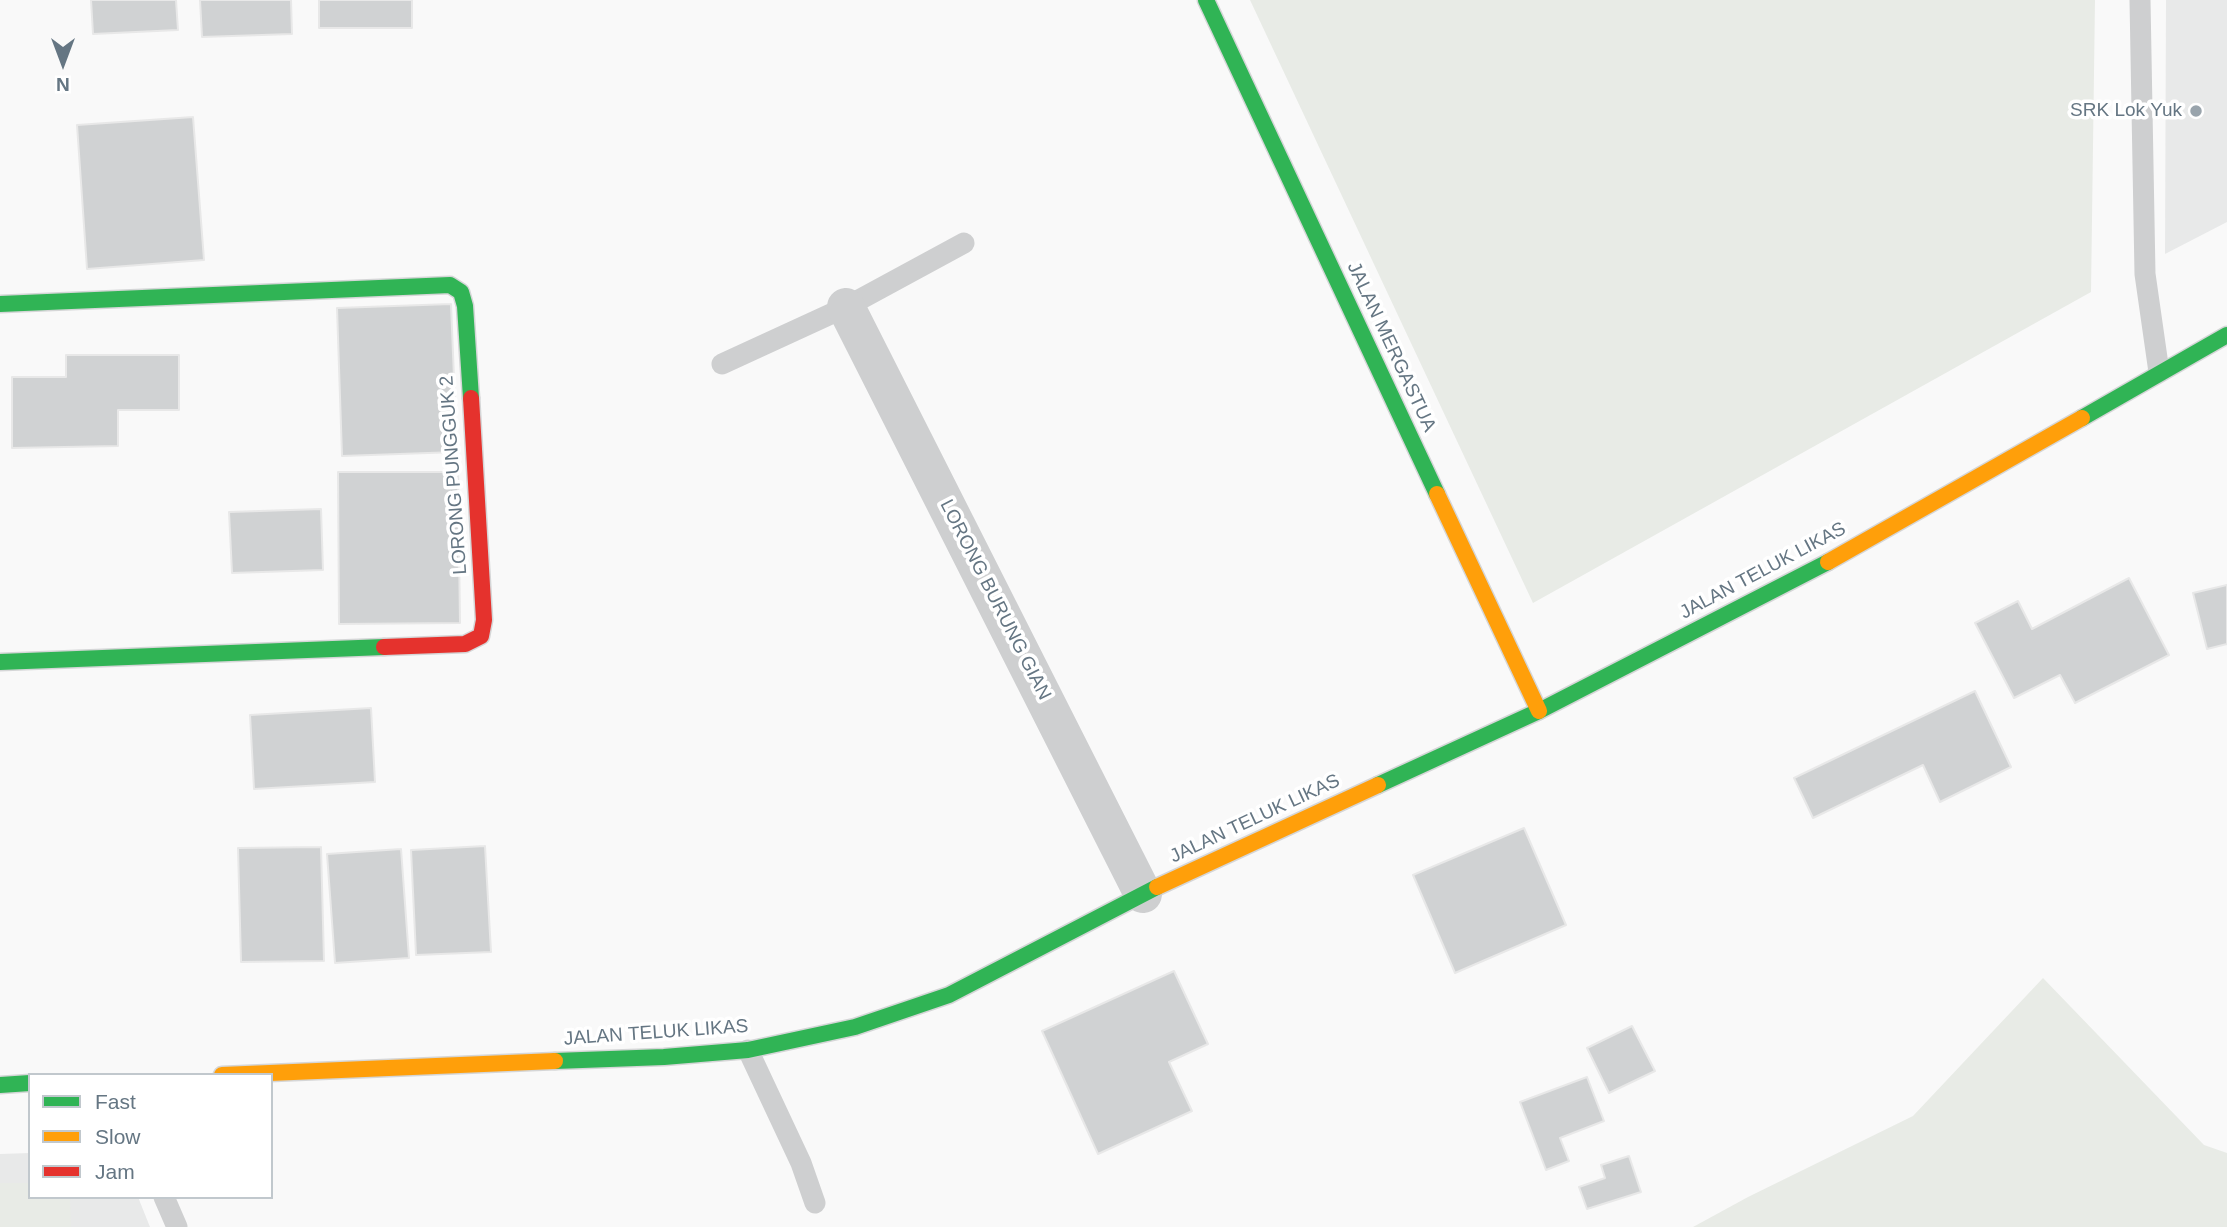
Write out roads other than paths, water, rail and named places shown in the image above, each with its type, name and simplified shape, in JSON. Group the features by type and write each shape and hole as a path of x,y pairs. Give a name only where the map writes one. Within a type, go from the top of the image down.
{"street":[{"name":"JALAN MERGASTUA","path":"1206,0 1539,711"},
{"name":"LORONG PUNGGUK 2","path":"0,304 433,284 450,285 461,292 465,306 484,620 481,636 465,644 0,662"},
{"name":"LORONG BURUNG GIAN","path":"846,307 1143,894"},
{"name":"JALAN TELUK LIKAS","path":"271,1073 664,1057 748,1050 855,1027 949,995 1143,894 1539,711 1827,563 2227,335"},
{"path":"0,1085 28,1083"}],"lane":[{"path":"2140,0 2145,274 2159,372"},
{"path":"722,364 846,307 964,243"},
{"path":"748,1050 801,1163 815,1203"},
{"path":"165,1199 177,1227"}],"place":[{"name":"SRK Lok Yuk","path":"2196,111"}]}
